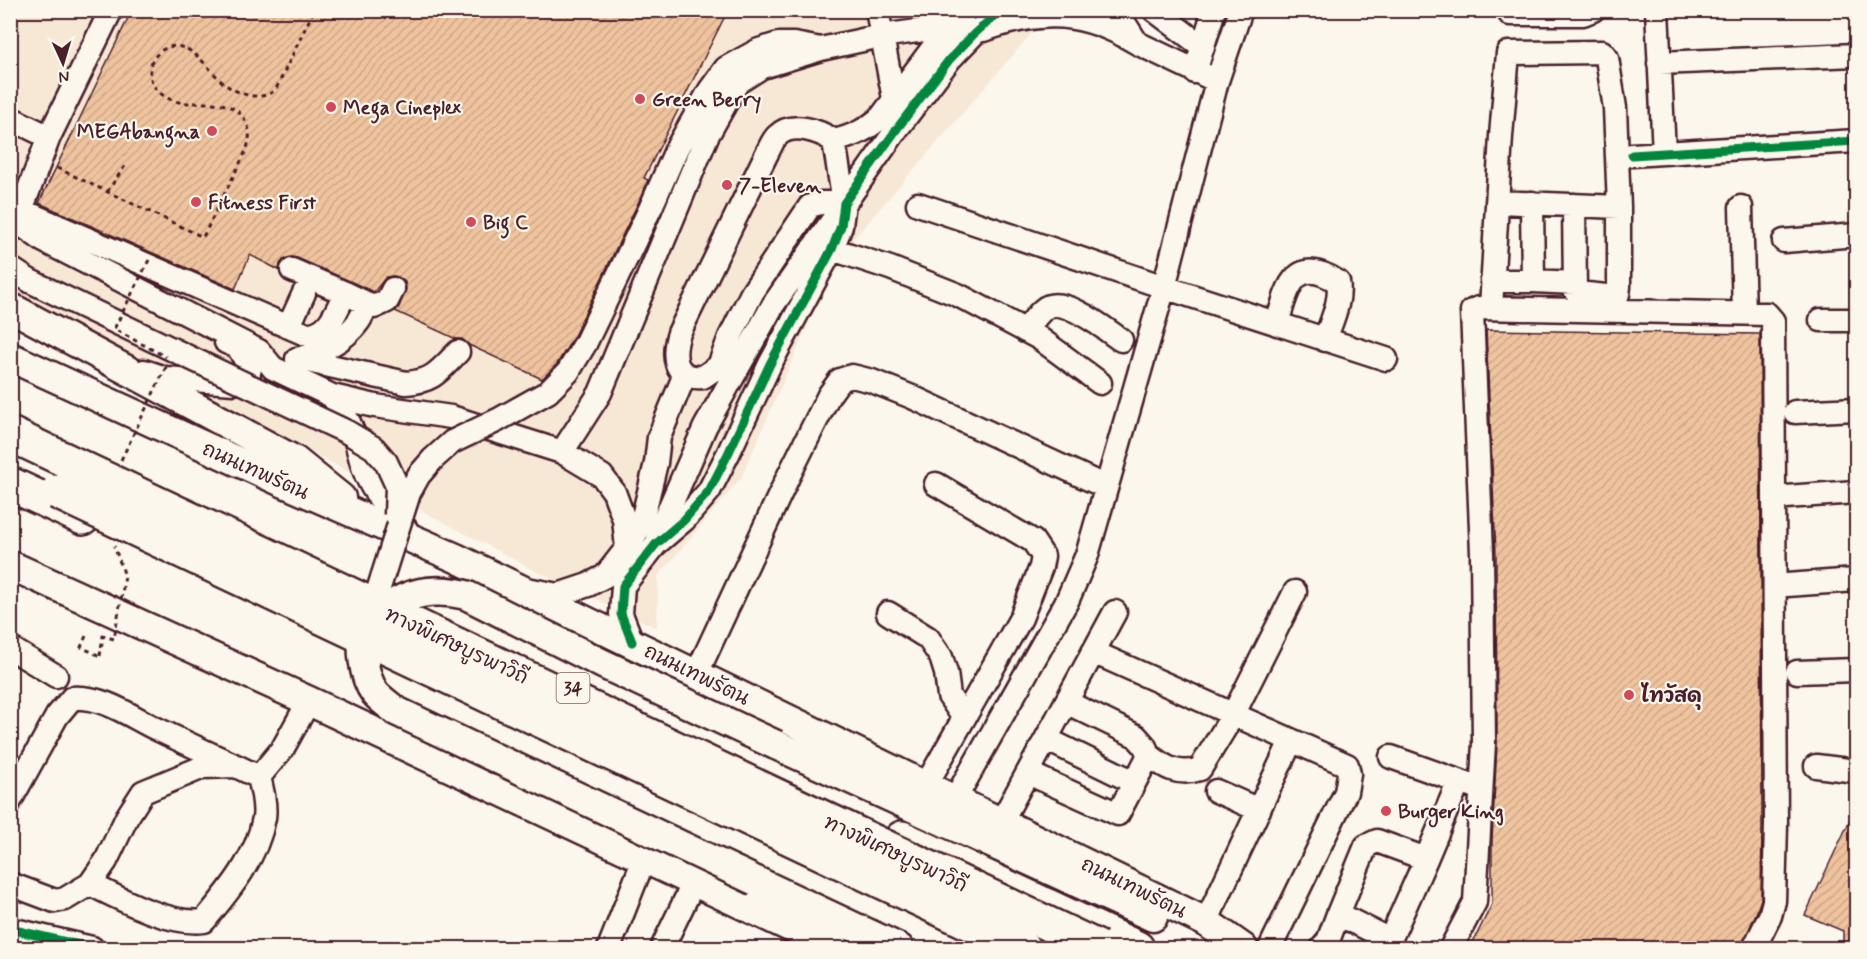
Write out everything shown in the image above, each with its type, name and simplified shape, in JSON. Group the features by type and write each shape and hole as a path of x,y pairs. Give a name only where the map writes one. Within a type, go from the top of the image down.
{"highway":[{"path":"10,425 70,462"},
{"name":"34","path":"10,425 565,685 977,871 1137,948"},
{"name":"ทางพิเศษบูรพาวิถี","path":"10,434 1099,948"},
{"name":"ทางพิเศษบูรพาวิถี","path":"10,470 1023,948"},
{"path":"10,479 57,492"},
{"path":"10,484 997,948"}],"main road":[{"path":"14,308 294,460 370,522"},
{"name":"ถนนเทพรัตน","path":"10,357 370,522 404,540 510,585 697,673 1206,922 1243,948"},
{"path":"12,567 309,701 835,948"},
{"path":"899,948 396,711 383,702 368,681 363,656 367,626 385,609 406,596 436,591 450,591 466,595 603,664 776,745 1195,936 1232,948"}],"street":[{"path":"111,10 49,137 21,210 23,226 44,241 259,351 273,368 332,396 375,406 451,417 562,452 602,476 614,492 624,519 627,548"},
{"path":"877,10 899,126"},
{"path":"562,452 600,393 707,136 736,83 762,67 821,49 971,21 1001,10"},
{"path":"1116,10 1137,43"},
{"path":"1154,10 1203,47"},
{"path":"955,799 1067,601 1087,555 1164,287 1217,81 1241,10"},
{"path":"1491,308 1510,12 1583,14 1593,10"},
{"path":"1657,10 1665,153"},
{"path":"1195,72 1203,47 1209,13"},
{"path":"834,141 854,135 873,125 942,37 971,21 1009,21 1035,16 1062,15 1094,23 1122,34 1217,81"},
{"path":"656,544 665,518 711,416 773,305 899,126 949,60 971,21"},
{"path":"367,626 404,540 409,493 419,475 452,442 549,392 568,372 585,344 677,148 710,90 726,68 759,50 778,44 794,44 821,49"},
{"path":"1508,53 1602,52 1606,55 1615,108 1619,207 1618,294 1616,297 1577,293 1575,290 1574,206"},
{"path":"1659,63 1857,55"},
{"path":"10,118 49,137"},
{"path":"632,642 621,614 623,586 656,544 684,520 709,491 770,364 832,249 841,226 844,203 834,141 824,134 805,129 791,130 777,135 675,345 677,365 685,374 690,377 704,377 719,366 730,337 752,293 810,206 821,203 844,203"},
{"path":"1632,155 1857,141"},
{"path":"1497,202 1619,207"},
{"path":"1532,203 1533,281"},
{"path":"918,204 1386,359"},
{"path":"1741,207 1744,314"},
{"path":"21,210 305,334 314,335 323,331 345,293"},
{"path":"10,231 51,256 136,301 237,347 250,368 249,377 234,383 165,378 114,362"},
{"path":"1784,241 1857,235"},
{"path":"832,249 890,268 958,295 1039,338 1101,383"},
{"path":"10,268 30,281 346,432 374,448 386,462 397,486 404,540"},
{"path":"292,270 374,307 387,301 393,289"},
{"path":"1277,324 1287,291 1296,276 1310,272 1332,278 1338,282 1339,287 1335,311 1325,340"},
{"path":"1492,281 1575,283"},
{"path":"289,327 304,293"},
{"path":"299,359 326,348 345,334 358,322 367,305"},
{"path":"1025,331 1045,308 1053,305 1081,313 1121,340"},
{"path":"1451,948 1475,902 1484,743 1482,554 1472,311 1479,308 1491,308 1767,314 1773,321 1776,824 1774,901 1770,916 1754,948"},
{"path":"1821,320 1857,320"},
{"path":"264,356 299,359 406,383 419,382 433,377 458,352"},
{"path":"510,585 558,595 605,576 627,548 641,525 656,463 659,437 685,374"},
{"path":"697,673 788,477 829,395 840,380 852,376 872,381 912,397 1106,487"},
{"path":"332,396 350,424 368,479 404,540"},
{"path":"1795,412 1857,409"},
{"path":"926,785 1021,618 1043,556 1033,542 936,484"},
{"path":"1786,497 1857,492"},
{"path":"1787,585 1857,580"},
{"path":"1066,702 1136,736 1149,755 1164,767 1179,772 1200,769 1233,715 1295,591"},
{"path":"1001,822 1115,612"},
{"path":"888,613 928,638 941,657 949,696 964,718"},
{"path":"10,648 56,676"},
{"path":"1093,652 1347,765 1349,774 1346,792 1270,948"},
{"path":"1797,672 1857,670"},
{"path":"10,801 57,716 72,698 86,697 108,704 259,777"},
{"path":"259,777 283,748 309,701"},
{"path":"1046,739 1134,782"},
{"path":"1206,922 1291,741"},
{"path":"1028,773 1118,814 1149,755"},
{"path":"1391,757 1481,789"},
{"path":"10,885 55,901 65,899 90,884 106,861 127,817 143,792 203,767 236,766"},
{"path":"1816,766 1857,771"},
{"path":"90,884 132,906 191,923 204,921 255,850 264,816 263,793 259,777"},
{"path":"1338,914 1390,944 1459,781"},
{"path":"1216,791 1258,810"},
{"path":"1322,948 1328,941 1366,846 1377,841 1426,859"},
{"path":"609,948 644,859"},
{"path":"662,948 694,882"},
{"path":"10,929 92,948"}],"path":[{"path":"56,168 203,237 250,141 247,123 237,111 229,106 208,101 185,103 167,98 153,85 150,76 151,62 166,48 185,49 205,62 226,85 244,94 264,96 271,94 276,89 314,10"},
{"path":"107,192 127,163"},
{"path":"119,462 170,359 114,329 149,260"},
{"path":"86,636 81,646 100,656 103,636 114,639 124,576 114,545"}],"shaded area":[{"path":"10,11 1051,11 837,258 741,478 658,576 657,628 534,570 11,293"}],"building":[{"name":"MEGAbangna","path":"132,10 728,10 644,178 648,180 639,201 573,338 557,364 542,379 469,345 462,339 456,339 395,311 406,289 405,282 398,277 386,277 374,292 297,258 284,259 279,270 250,255 235,289 39,203"},
{"name":"ไทวัสดุ","path":"1486,330 1760,334 1761,899 1741,948 1470,948 1492,904 1492,840 1497,744 1496,553"},
{"path":"1857,805 1857,948 1843,948 1843,931 1805,915"}],"cycle path":[{"path":"632,642 621,614 623,586 656,544 684,520 709,491 770,364 832,249 841,226 844,203 949,60 1001,10"},
{"path":"1632,155 1856,141"},
{"path":"10,929 92,948"}],"place":[{"name":"Green Berry","path":"640,99"},
{"name":"Mega Cineplex","path":"331,107"},
{"name":"MEGAbangna","path":"212,131"},
{"name":"7-Eleven","path":"727,185"},
{"name":"Fitness First","path":"196,202"},
{"name":"Big C","path":"471,222"},
{"name":"ไทวัสดุ","path":"1629,695"},
{"name":"Burger King","path":"1386,811"}]}
